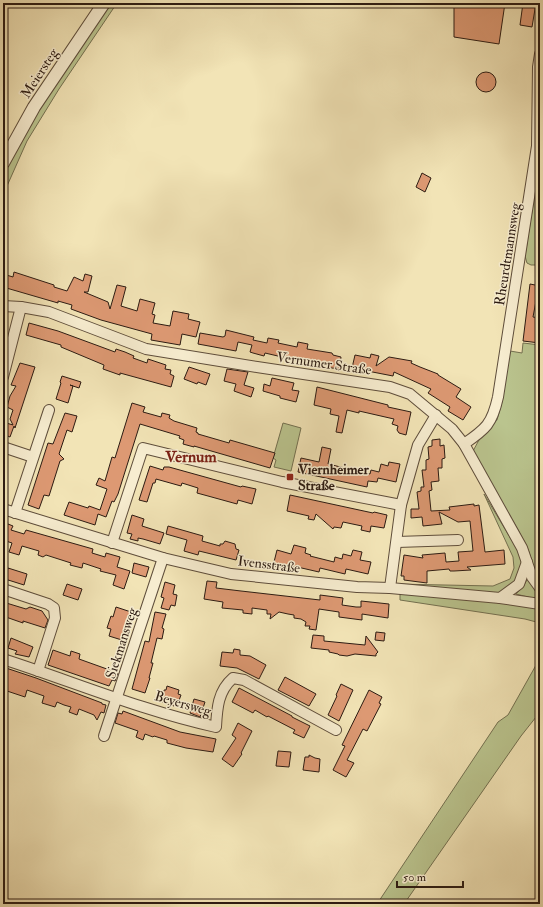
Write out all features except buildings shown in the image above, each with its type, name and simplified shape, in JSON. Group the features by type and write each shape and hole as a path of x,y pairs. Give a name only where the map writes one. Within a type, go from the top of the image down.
{"street":[{"name":"Meiersteg","path":"3,163 41,96 104,3"},
{"name":"Rheurdtmannsweg","path":"464,444 488,426 495,412 498,397 537,146 538,67 540,54"},
{"name":"Vernumer Straße","path":"3,306 21,307 49,312 146,348 257,367 390,387 410,394 452,429 464,444 522,548 532,577 540,588"},
{"path":"3,377 21,307"},
{"path":"15,513 49,410"},
{"path":"390,588 402,505 418,445 436,415"},
{"path":"3,447 33,457"},
{"path":"112,543 143,448 282,482 402,505"},
{"name":"Ivensstraße","path":"3,509 164,558 232,574 357,587 390,588 500,598 540,604"},
{"path":"397,542 458,540"},
{"name":"Siekmansweg","path":"104,736 164,558"},
{"path":"500,598 519,584 527,562"},
{"path":"3,589 48,604 54,608 55,618 38,671"},
{"name":"Beyersweg","path":"3,659 117,699 197,723 216,727 217,708 226,684 233,678 244,680 336,730"}],"green space":[{"path":"109,3 117,3 59,89 27,141 3,195 3,178 13,151 35,114"},
{"path":"540,160 540,265 531,265 527,263 525,256"},
{"path":"523,343 540,345 540,583 525,543 473,451 479,440 497,420 502,402 510,351 522,353"},
{"path":"283,423 301,428 291,471 274,467 276,460 273,458"},
{"path":"484,494 520,554 523,570 518,583 499,593 396,584 493,586 510,579 514,568 513,557"},
{"path":"529,576 540,600 516,594 523,587"},
{"path":"400,593 506,602 530,607 540,610 540,623 525,619 400,600"},
{"path":"540,658 540,712 521,736 404,904 377,904 498,722 508,715"}],"place":[{"name":"Viernheimer Straße","path":"290,477"}],"district":[{"name":"Vernum","path":"191,456"}]}
